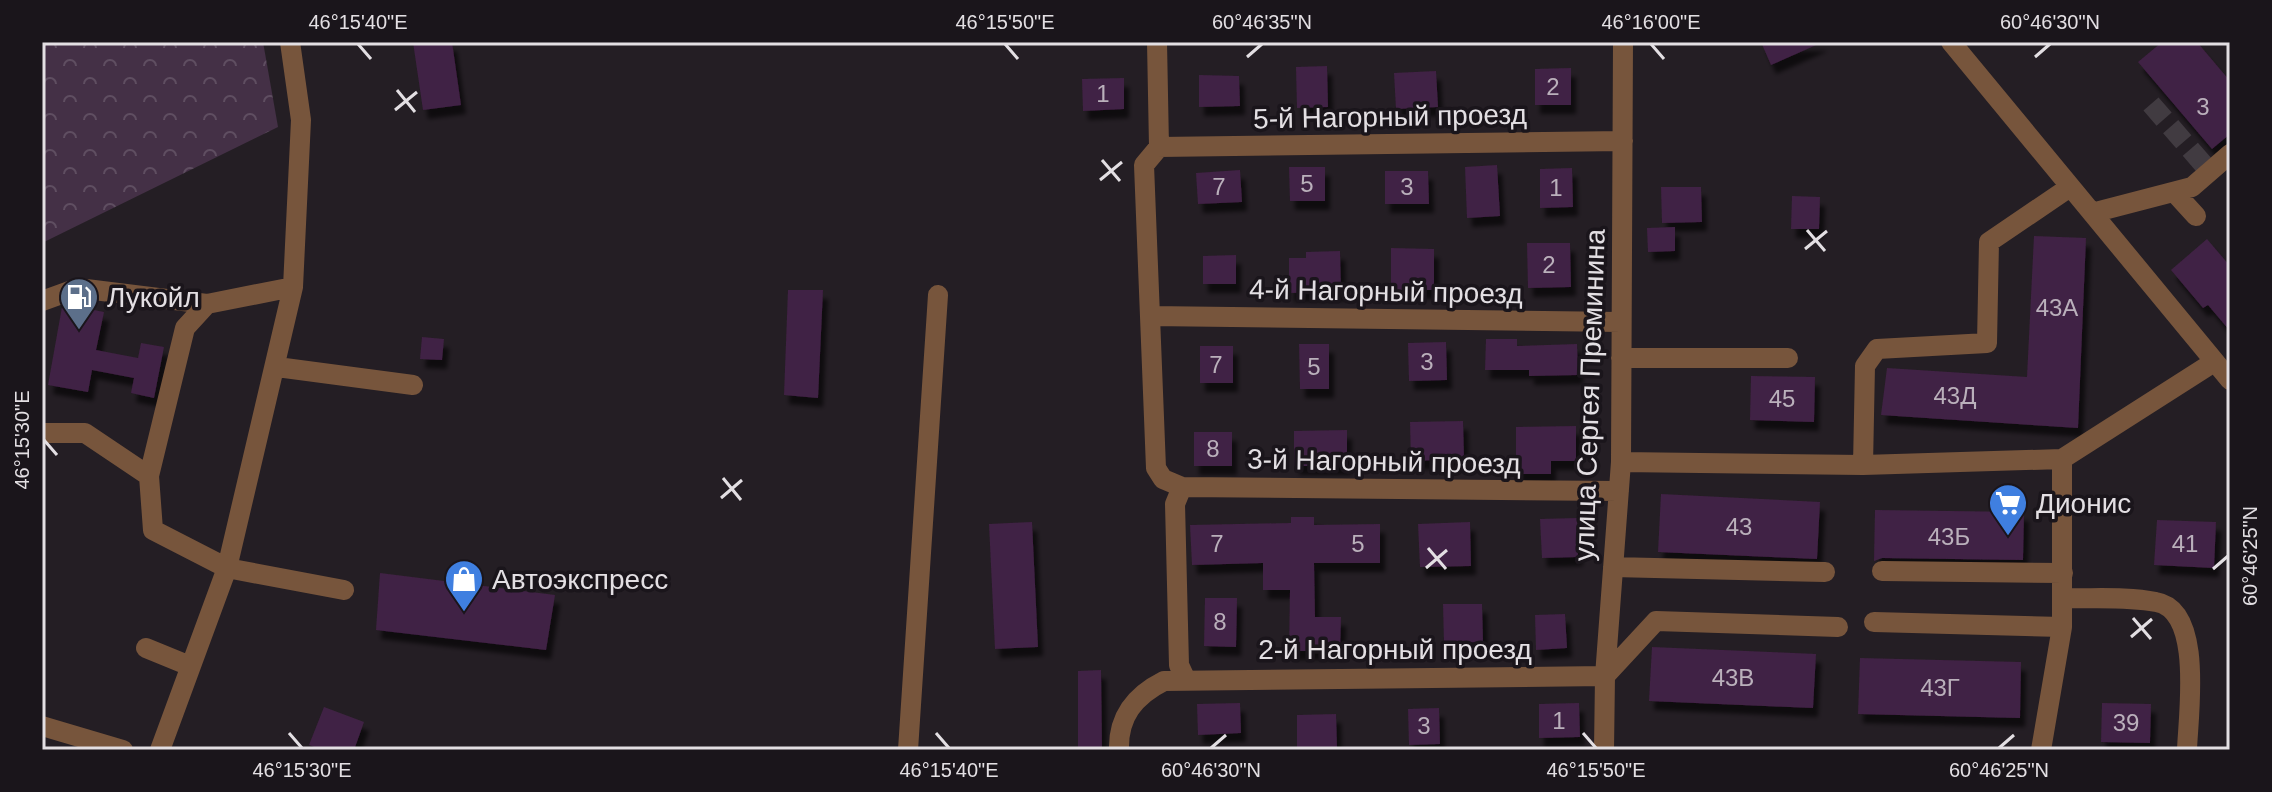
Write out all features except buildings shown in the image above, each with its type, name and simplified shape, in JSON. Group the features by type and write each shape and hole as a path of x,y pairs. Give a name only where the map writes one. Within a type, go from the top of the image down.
{"street":[{"path":"160,750 227,568 277,367 293,287 301,120 290,42"},
{"path":"1157,42 1159,147 1144,165 1156,468 1163,479 1182,487 1175,504 1179,665 1185,678"},
{"name":"улица Сергея Преминина","path":"1604,750 1605,676 1621,462 1623,42"},
{"path":"1951,42 2230,380"},
{"name":"5-й Нагорный проезд","path":"1159,147 1623,141"},
{"path":"2092,213 2192,187 2230,154"},
{"path":"1863,465 1865,366 1877,349 1987,343 1989,242 2070,187"},
{"path":"2175,193 2196,216"},
{"path":"42,301 78,288 207,304 293,287"},
{"path":"908,750 938,295"},
{"path":"207,304 185,328 149,476 153,530 227,568 344,590"},
{"name":"4-й Нагорный проезд","path":"1151,316 1621,322"},
{"path":"1621,358 1788,358"},
{"path":"1621,462 1863,465 2062,459 2214,362"},
{"path":"277,367 413,385"},
{"path":"42,433 85,433 149,476"},
{"path":"2041,750 2062,627 2062,459"},
{"name":"3-й Нагорный проезд","path":"1182,487 1619,491"},
{"path":"1613,567 1825,572"},
{"path":"1882,571 2063,573"},
{"path":"2062,598 2159,602 2174,613 2186,634 2190,658 2187,750"},
{"path":"1605,676 1656,621 1838,627"},
{"path":"1874,622 2062,627"},
{"path":"146,648 190,666"},
{"name":"2-й Нагорный проезд","path":"1119,750 1118,726 1141,693 1164,681 1185,678 1605,676"},
{"path":"42,726 123,750"}],"green space":[{"path":"42,42 263,42 278,127 42,243"}],"tunnel":[{"path":"2151,104 2210,172"}],"place":[{"name":"Лукойл","path":"79,331"},
{"name":"Дионис","path":"2008,537"},
{"name":"Автоэкспресс","path":"464,613"}]}
